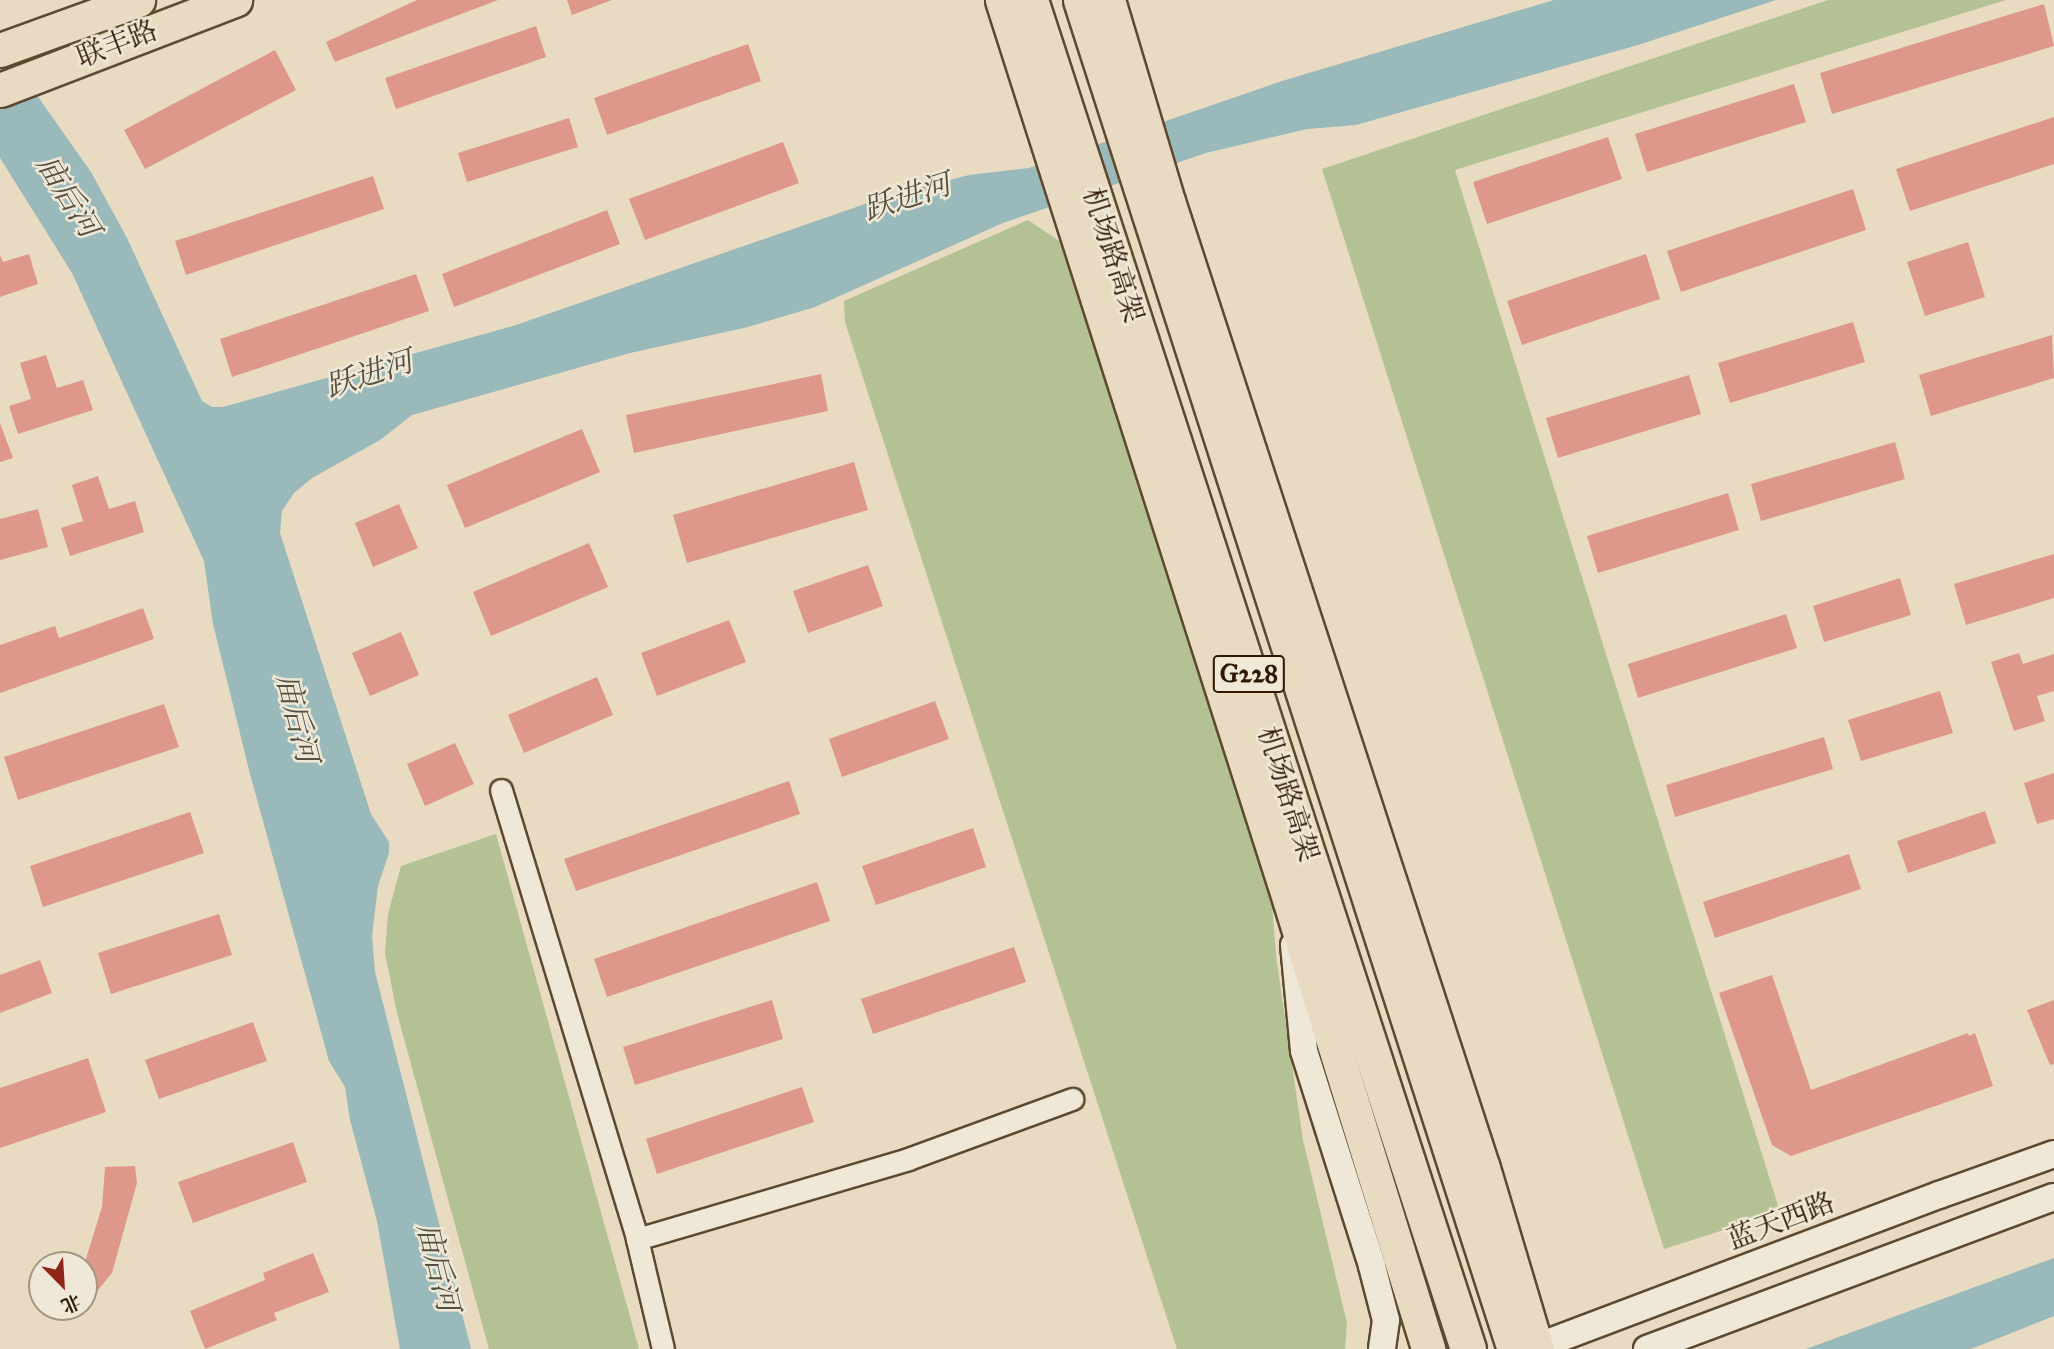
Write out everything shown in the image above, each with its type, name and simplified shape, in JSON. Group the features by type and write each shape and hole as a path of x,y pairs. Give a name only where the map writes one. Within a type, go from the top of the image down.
{"highway":[{"name":"机场路高架","path":"1030,0 1468,1349"},
{"name":"机场路高架","path":"1081,0 1530,1349"}],"main road":[{"name":"联丰路","path":"0,90 131,37 235,0"},
{"path":"1002,0 1290,902 1428,1349"},
{"path":"1108,0 1149,128 1168,201 1343,731 1483,1168 1530,1349"},
{"name":"联丰路","path":"0,50 123,6"}],"street":[{"path":"500,790 638,1239 663,1349"},
{"path":"1290,902 1304,1051 1372,1266 1386,1320 1382,1349"},
{"path":"638,1239 901,1161 1072,1099"},
{"name":"蓝天西路","path":"1530,1349 2054,1154"},
{"path":"1647,1349 2054,1196"}],"green space":[{"path":"1828,0 2006,0 1455,170 1780,1212 1664,1249 1322,169"},
{"path":"1028,220 1065,245 1271,890 1276,956 1303,1140 1347,1323 1345,1349 1177,1349 845,322 844,301"},
{"path":"496,834 639,1349 489,1349 397,1013 385,953 388,914 401,866"}],"water":[{"path":"1554,0 1776,0 1638,45 1356,125 1307,129 1206,153 1003,223 815,307 748,327 630,353 412,415 380,440 312,478 294,493 282,511 280,533 371,814 389,842 389,853 378,886 372,936 375,972 471,1349 400,1349 377,1221 350,1120 345,1087 329,1061 250,774 213,624 204,561 72,273 0,158 0,43 91,172 127,238 202,401 212,407 223,407 513,326 891,195 969,175 1029,168 1282,81"},
{"path":"2054,1258 2054,1316 1971,1349 1806,1349"}],"building":[{"path":"417,0 498,0 335,62 326,42"},
{"path":"567,0 612,0 572,15"},
{"path":"2044,4 2054,46 1832,114 1820,73"},
{"path":"536,26 546,57 396,109 385,78"},
{"path":"748,44 761,81 607,135 594,98"},
{"path":"275,50 296,90 145,169 124,130"},
{"path":"1794,84 1806,122 1647,172 1635,134"},
{"path":"2054,117 2054,164 1910,211 1896,169"},
{"path":"569,118 578,147 467,182 458,153"},
{"path":"1608,137 1622,179 1487,224 1473,182"},
{"path":"783,142 799,183 645,240 629,199"},
{"path":"373,176 384,209 186,275 175,241"},
{"path":"1853,189 1866,230 1681,292 1667,251"},
{"path":"607,210 620,244 454,307 442,274"},
{"path":"1968,242 1985,297 1925,316 1907,262"},
{"path":"29,254 38,284 0,297 0,255 3,262"},
{"path":"1646,254 1660,299 1522,345 1507,301"},
{"path":"416,274 429,311 232,377 220,339"},
{"path":"1853,322 1865,362 1730,403 1718,363"},
{"path":"2052,335 2054,378 1931,416 1919,375"},
{"path":"46,355 57,388 83,380 93,410 18,434 9,406 31,399 20,363"},
{"path":"821,374 828,411 634,453 626,415"},
{"path":"1689,375 1701,414 1558,458 1546,418"},
{"path":"0,423 13,458 0,462"},
{"path":"582,429 600,472 465,528 447,485"},
{"path":"1895,442 1905,479 1761,521 1751,484"},
{"path":"854,462 868,510 687,563 673,515"},
{"path":"98,476 109,509 135,501 144,532 70,556 61,528 83,521 72,485"},
{"path":"1728,493 1739,530 1598,573 1587,536"},
{"path":"399,504 418,548 373,567 355,523"},
{"path":"38,509 48,547 0,560 0,519"},
{"path":"589,543 608,587 491,636 473,592"},
{"path":"2054,554 2054,598 1966,625 1954,584"},
{"path":"868,565 883,606 808,633 793,591"},
{"path":"1900,578 1911,615 1824,642 1813,606"},
{"path":"143,608 154,639 0,693 0,645 55,626 59,638"},
{"path":"1786,614 1797,648 1638,698 1628,664"},
{"path":"729,620 746,662 657,696 641,653"},
{"path":"401,632 419,675 370,696 352,653"},
{"path":"2019,653 2023,664 2054,654 2054,691 2037,696 2045,721 2014,731 1991,662"},
{"path":"597,677 613,715 524,753 508,715"},
{"path":"1940,691 1953,733 1861,761 1848,720"},
{"path":"935,701 949,739 842,777 829,739"},
{"path":"164,704 179,747 18,800 4,757"},
{"path":"1824,737 1833,769 1675,817 1666,785"},
{"path":"455,743 474,784 425,806 407,764"},
{"path":"2054,773 2054,819 2037,824 2024,783"},
{"path":"789,781 800,814 576,891 564,859"},
{"path":"1985,811 1996,843 1908,873 1897,841"},
{"path":"190,812 204,853 43,907 30,866"},
{"path":"973,828 986,867 876,905 862,866"},
{"path":"1849,854 1861,889 1715,938 1703,902"},
{"path":"817,882 830,921 607,997 594,959"},
{"path":"219,914 232,955 111,994 98,953"},
{"path":"1014,947 1026,982 873,1034 861,999"},
{"path":"40,960 52,993 0,1013 0,975"},
{"path":"1772,975 1811,1090 1968,1033 1969,1036 1975,1033 1993,1086 1791,1156 1772,1145 1719,993"},
{"path":"772,1000 783,1039 635,1085 623,1047"},
{"path":"2054,1000 2054,1064 2050,1065 2027,1010"},
{"path":"253,1022 267,1061 159,1099 145,1060"},
{"path":"88,1058 106,1112 0,1148 0,1088"},
{"path":"802,1087 814,1122 657,1174 646,1139"},
{"path":"293,1142 307,1182 193,1223 178,1182"},
{"path":"135,1166 137,1183 112,1273 98,1290 98,1251 88,1251 102,1207 105,1167"},
{"path":"313,1253 329,1292 274,1313 277,1320 205,1349 190,1311 265,1280 263,1273"}],"water label":[{"name":"庙后河","path":"68,196"},
{"name":"跃进河","path":"907,197"},
{"name":"跃进河","path":"369,374"},
{"name":"庙后河","path":"297,718"},
{"name":"庙后河","path":"438,1267"}]}
